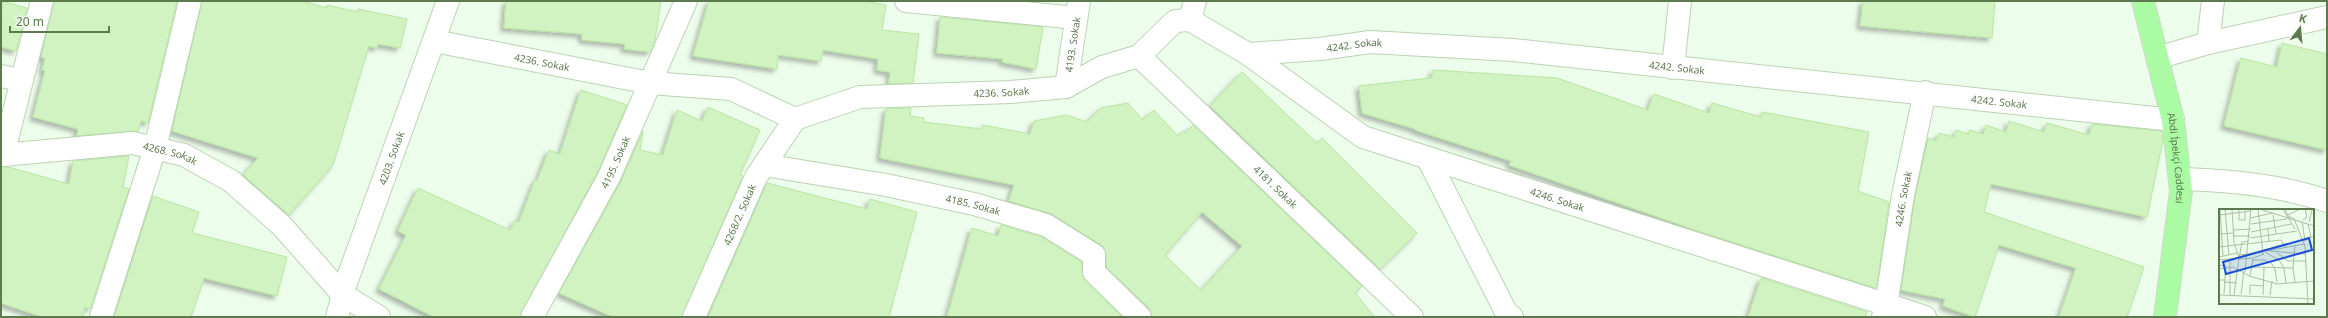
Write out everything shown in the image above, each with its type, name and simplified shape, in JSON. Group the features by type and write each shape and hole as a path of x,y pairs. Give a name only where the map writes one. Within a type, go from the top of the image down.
{"main road":[{"name":"Abdi İpekçi Caddesi","path":"2143,1 2173,120 2181,191 2165,317"}],"street":[{"name":"4268. Sokak","path":"42,1 2,157 133,143 184,155 231,181 282,226 343,295 379,317"},
{"path":"101,317 155,148 190,1"},
{"name":"4203. Sokak","path":"337,317 343,295 448,1"},
{"name":"4195. Sokak","path":"532,317 609,177 686,1"},
{"path":"906,1 1078,9"},
{"path":"1673,68 1680,1"},
{"path":"2208,43 2213,1"},
{"name":"4193. Sokak","path":"1066,87 1078,9"},
{"path":"1192,11 1248,54"},
{"name":"4236. Sokak","path":"434,41 650,83 731,89 795,119 860,97 1011,92 1066,87 1102,67 1139,56 1175,22 1192,11"},
{"path":"2157,58 2208,43 2327,17"},
{"name":"4242. Sokak","path":"1248,54 1320,49 1370,42 1513,50 1673,68 1925,92 2173,120"},
{"name":"4246. Sokak","path":"1248,54 1363,137 1884,312 1925,317"},
{"name":"4181. Sokak","path":"1139,56 1412,317"},
{"path":"1,76 22,80"},
{"name":"4246. Sokak","path":"1884,312 1903,195 1925,92"},
{"name":"4268/2. Sokak","path":"694,317 756,177 795,119"},
{"path":"1428,159 1506,312 1512,317"},
{"name":"4185. Sokak","path":"764,165 886,185 974,204 1046,225 1094,254 1094,272 1140,317"},
{"path":"2180,179 2217,180 2254,184 2327,201"}],"building":[{"path":"2,1 27,8 16,51 1,47"},
{"path":"54,1 177,1 148,123 141,121 138,131 77,136 78,129 33,117 45,71 42,70 45,59 41,57"},
{"path":"202,1 303,1 327,8 327,5 358,12 358,9 407,19 400,48 378,44 377,48 369,46 333,165 289,215 243,175 258,158 172,131"},
{"path":"506,1 661,1 655,40 650,52 624,49 625,44 582,40 582,34 504,28"},
{"path":"709,1 863,1 886,5 882,30 919,34 913,83 889,84 890,72 877,70 878,59 823,50 821,61 778,55 777,69 693,56"},
{"path":"1863,1 1995,1 1992,38 1860,26"},
{"path":"940,17 1043,27 1036,69 1002,62 1003,59 937,53"},
{"path":"2282,43 2327,54 2327,150 2224,126 2241,58 2277,67"},
{"path":"1433,70 1557,78 1648,110 1654,94 1709,113 1712,103 1761,117 1762,112 1869,132 1858,191 1889,202 1877,285 1875,288 1698,231 1509,165 1511,161 1362,113 1359,86 1431,78"},
{"path":"1242,72 1317,143 1322,138 1417,233 1380,269 1210,106"},
{"path":"581,90 627,105 598,171 520,317 434,317 379,289 406,235 398,231 418,188 510,230 515,220 519,222 535,180 537,181 549,150 560,154"},
{"path":"1128,103 1143,120 1154,110 1178,136 1183,131 1185,133 1193,125 1362,286 1355,293 1375,317 1152,317 1149,308 1106,267 1106,255 1101,245 1052,214 1009,201 1014,185 880,158 886,109 911,108 910,116 924,118 923,122 982,129 983,125 1030,134 1034,121 1067,115 1087,122 1101,108","holes":["1202,212 1242,246 1201,290 1165,255"]},
{"path":"708,107 760,130 740,175 743,176 682,317 613,317 559,293 620,183 643,131 640,150 663,155 677,110 702,121"},
{"path":"2009,121 2044,132 2047,123 2089,135 2092,124 2162,131 2163,140 2147,217 1991,184 1984,212 2144,267 2127,317 2059,317 2076,268 1999,245 1975,317 1943,306 1945,299 1901,290 1915,197 1928,138 1936,141 1939,133 1954,137 1956,130 1968,134 1970,130 1983,134 1986,125 2006,132"},
{"path":"129,156 123,187 129,189 90,309 85,307 82,317 42,317 1,303 1,167 8,167 69,184 73,161"},
{"path":"767,183 867,209 870,199 917,212 889,317 708,317"},
{"path":"153,196 199,212 192,233 287,257 277,296 204,278 191,317 114,317"},
{"path":"1001,225 1041,237 1082,262 1082,272 1085,281 1122,317 947,317 972,228 998,236"},
{"path":"1761,278 1867,312 1865,317 1748,317"}]}
